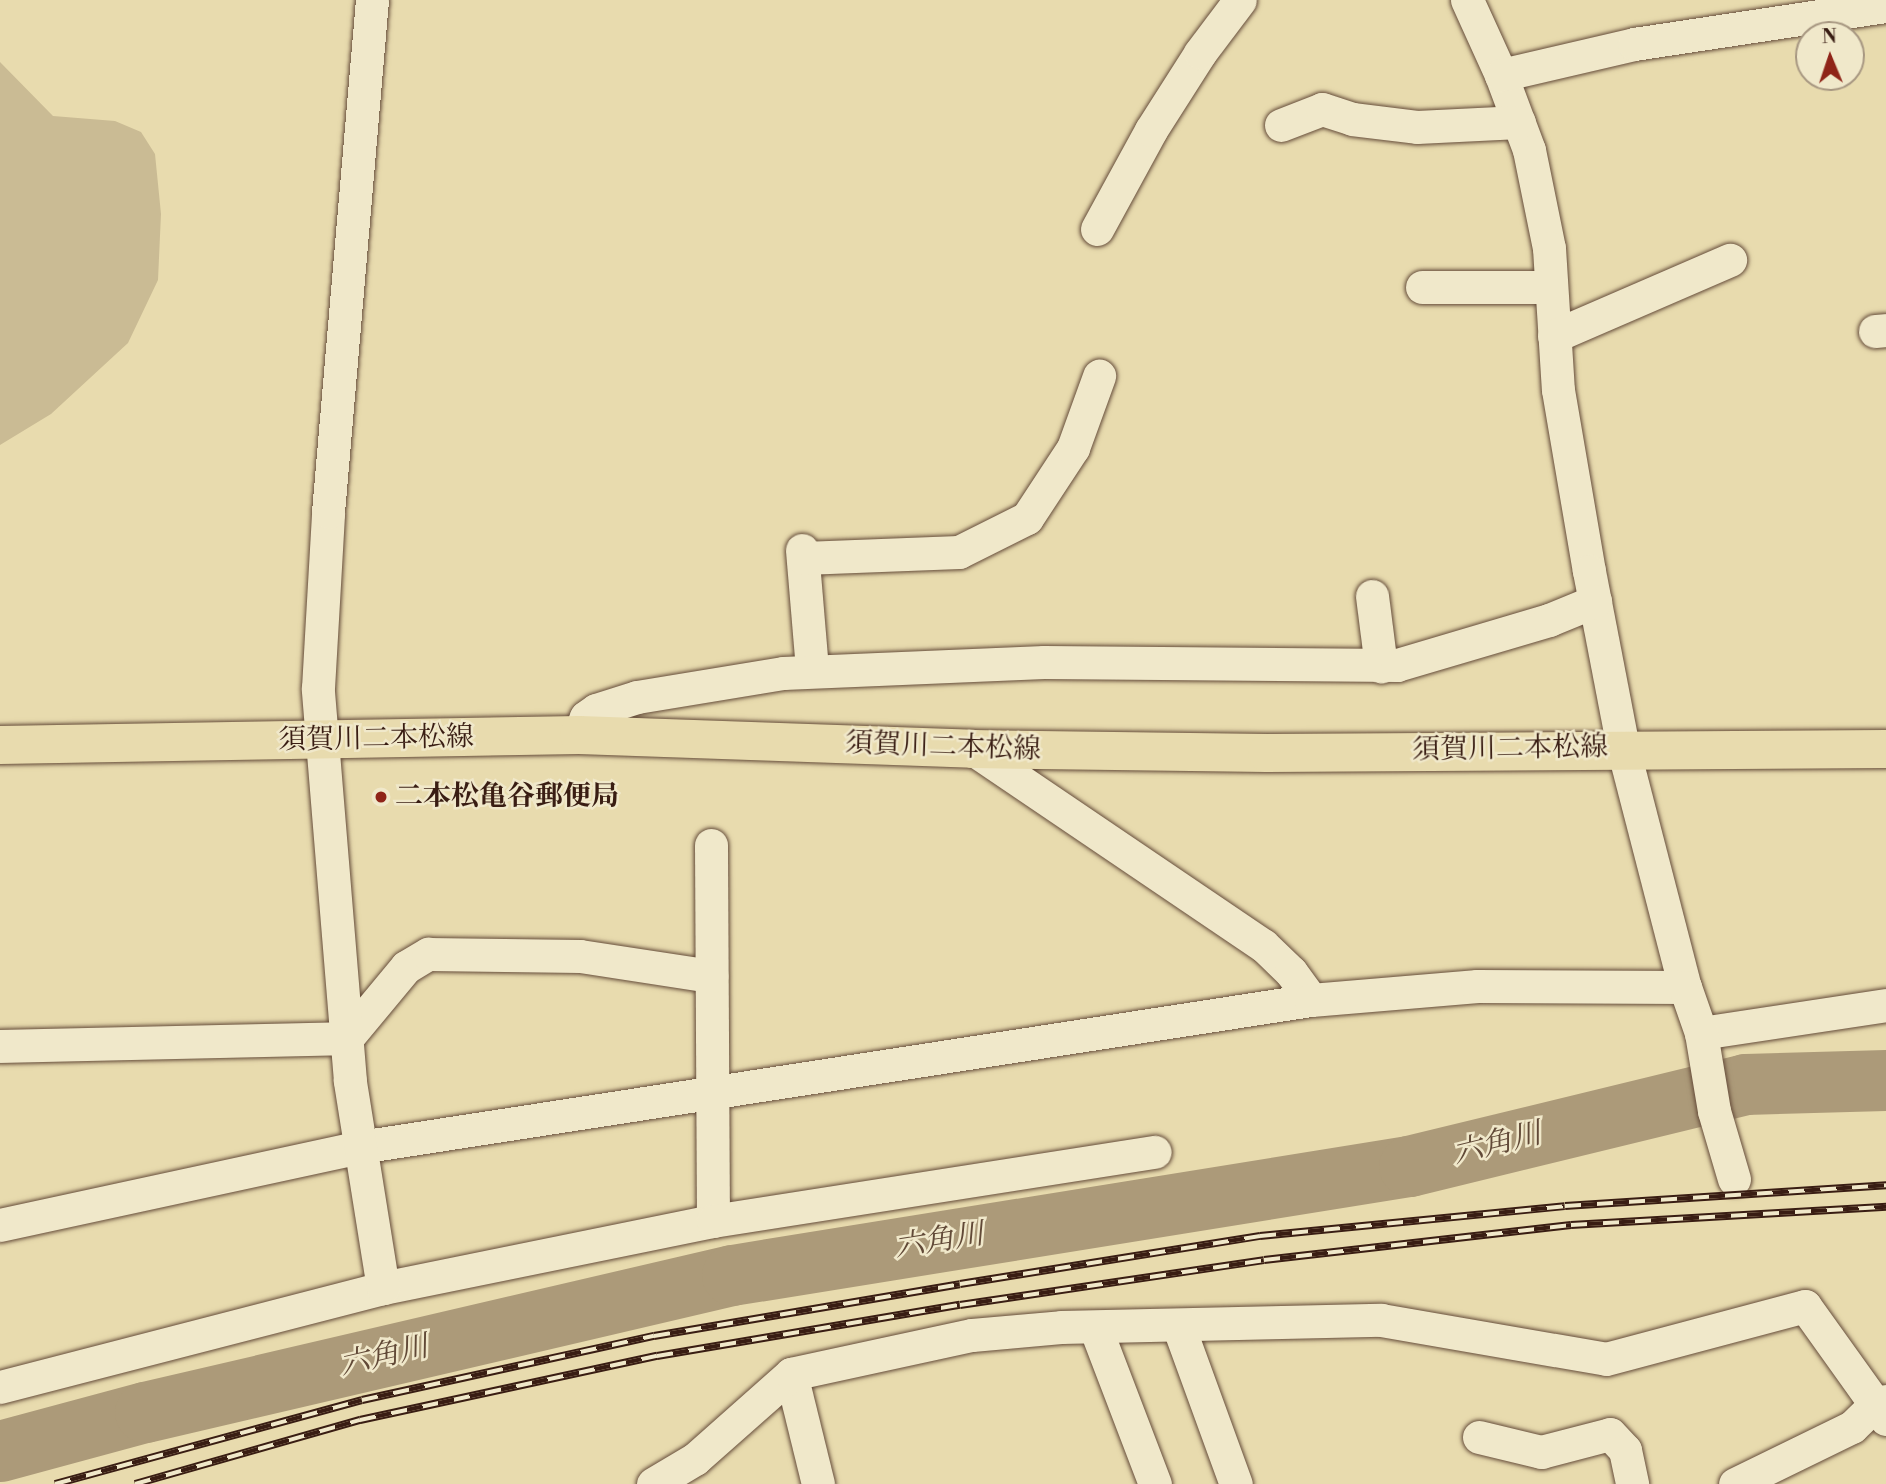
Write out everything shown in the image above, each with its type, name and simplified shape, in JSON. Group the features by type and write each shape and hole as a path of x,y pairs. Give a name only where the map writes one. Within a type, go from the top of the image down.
{"main road":[{"name":"須賀川二本松線","path":"0,745 579,735 973,749 1267,753 1623,748 1886,749"}],"street":[{"path":"372,0 328,512 318,688 347,1038 360,1147 383,1289"},
{"path":"1097,229 1151,130 1200,53 1240,0"},
{"path":"1467,0 1502,75 1519,122 1549,248 1558,390 1623,748 1685,988 1702,1040 1714,1111 1734,1179"},
{"path":"1502,75 1634,44 1886,6"},
{"path":"1281,125 1322,109 1352,119 1418,127 1519,122"},
{"path":"1555,336 1730,260"},
{"path":"1422,287 1551,287"},
{"path":"812,670 802,554 959,552 1027,518 1073,448 1098,376"},
{"path":"1372,596 1381,666"},
{"path":"579,735 586,718 596,710 638,697 812,670 1044,662 1397,665 1549,620 1595,601"},
{"path":"973,749 1262,945 1292,972 1311,1000"},
{"path":"711,845 713,1221"},
{"path":"0,1046 347,1038 407,967 428,954 580,956 711,976"},
{"path":"0,1225 360,1147 1311,1000 1477,986 1685,988"},
{"path":"1702,1040 1886,1005"},
{"path":"0,1387 383,1289 713,1221 1154,1153"},
{"path":"653,1484 695,1459 791,1374 972,1335 1095,1327 1381,1320 1605,1359 1805,1306 1883,1408 1852,1427 1746,1481"},
{"path":"1178,1325 1236,1484"},
{"path":"1095,1327 1155,1484"},
{"path":"791,1374 818,1484"},
{"path":"1479,1437 1541,1452 1610,1434 1625,1450 1632,1484"}],"shaded area":[{"path":"0,62 53,116 115,121 141,132 155,154 161,214 158,280 128,343 51,414 0,445"}],"waterway":[{"name":"六角川","path":"0,1451 145,1412 732,1275 1409,1166 1745,1084 1886,1080"}],"railway":[{"path":"55,1484 362,1400 654,1336 960,1284 1260,1236 1565,1206 1886,1185"},
{"path":"135,1484 360,1420 657,1356 960,1305 1264,1260 1571,1225 1886,1207"}],"place":[{"name":"二本松亀谷郵便局","path":"381,797"}]}
